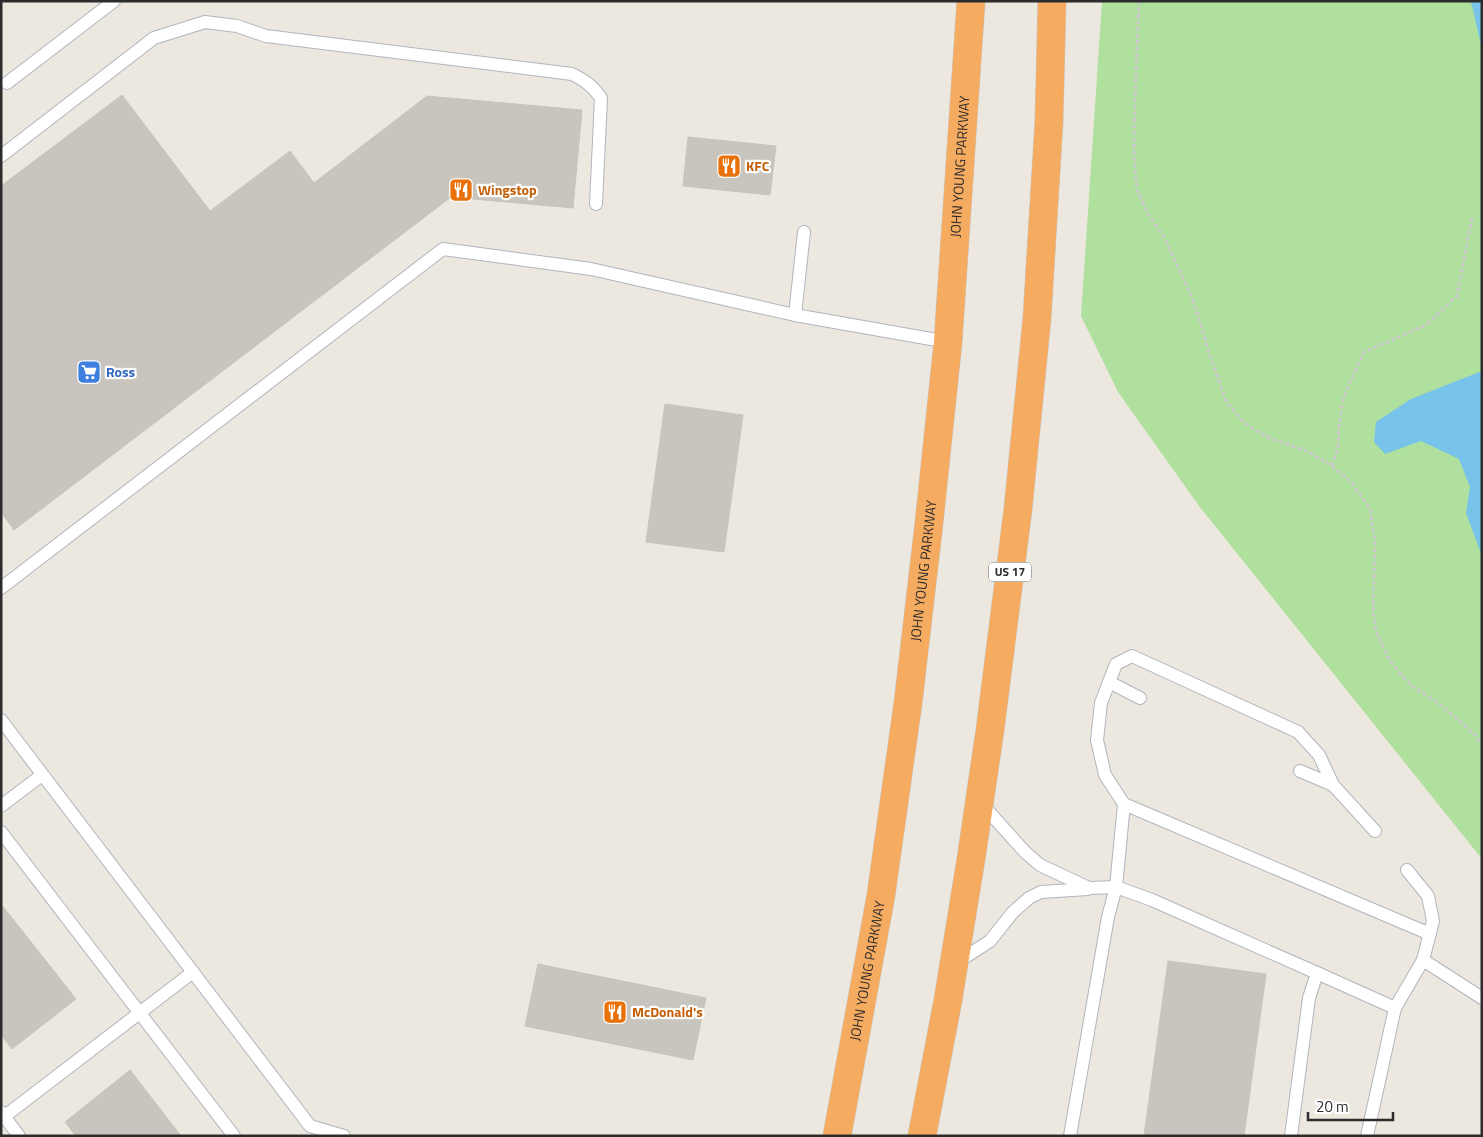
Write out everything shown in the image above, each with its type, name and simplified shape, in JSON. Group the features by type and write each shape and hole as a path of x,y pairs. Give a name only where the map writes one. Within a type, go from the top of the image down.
{"highway":[{"name":"JOHN YOUNG PARKWAY","path":"837,1136 881,895 908,703 948,342 971,1"},
{"name":"US 17","path":"922,1136 954,964 990,730 1018,509 1036,328 1049,121 1052,1"},
{"path":"846,1090 851,1136"}],"lane":[{"path":"7,83 114,1"},
{"path":"1,156 154,38 205,22 237,26 266,36 572,74 584,80 602,98 596,204"},
{"path":"795,315 804,232"},
{"path":"1,588 442,249 591,269 795,315 948,342"},
{"path":"1375,831 1333,785 1319,755 1298,732 1132,656 1116,664 1101,703 1098,740 1105,775 1124,804 1430,934"},
{"path":"1109,682 1140,698"},
{"path":"1,720 310,1126 344,1136"},
{"path":"1300,771 1333,785"},
{"path":"1,806 42,775"},
{"path":"979,801 1024,852 1040,865 1089,888"},
{"path":"1070,1136 1108,917 1116,887 1124,804"},
{"path":"1,832 234,1136"},
{"path":"1368,1136 1395,1008 1423,960 1433,921 1428,896 1407,870"},
{"path":"954,964 990,941 1013,912 1030,898 1041,892 1116,887 1152,900 1395,1008"},
{"path":"1423,960 1482,998"},
{"path":"19,1136 2,1116 193,972"},
{"path":"1291,1136 1308,998 1317,973"}],"path":[{"path":"1139,1 1134,126 1137,189 1148,214 1165,239 1191,295 1210,358 1226,401 1244,423 1267,437 1309,452 1332,466 1352,483 1370,509 1376,541 1373,609 1376,632 1392,664 1412,686 1441,705 1474,734 1482,745"},
{"path":"1332,466 1338,447 1342,405 1348,386 1364,352 1426,325 1457,296 1472,217"}],"green space":[{"path":"1102,1 1482,1 1482,859 1199,506 1118,392 1081,316"}],"water":[{"path":"1470,1 1482,1 1482,50 1472,5"},
{"path":"1482,371 1482,556 1466,513 1470,487 1459,459 1421,441 1385,454 1374,442 1376,422 1411,399"}],"building":[{"path":"122,95 210,211 290,151 314,183 427,96 582,110 573,208 451,197 14,530 1,512 1,186"},
{"name":"KFC","path":"688,137 776,146 770,195 683,186"},
{"path":"665,404 743,415 724,552 646,542"},
{"path":"1,904 76,999 12,1049 1,1035"},
{"path":"1168,961 1266,974 1244,1136 1144,1136"},
{"name":"McDonald's","path":"538,964 706,998 693,1060 525,1026"},
{"path":"130,1070 181,1136 76,1136 65,1122"}],"place":[{"name":"KFC","path":"729,166"},
{"name":"Wingstop","path":"461,190"},
{"name":"Ross","path":"89,372"},
{"name":"McDonald's","path":"615,1012"}]}
